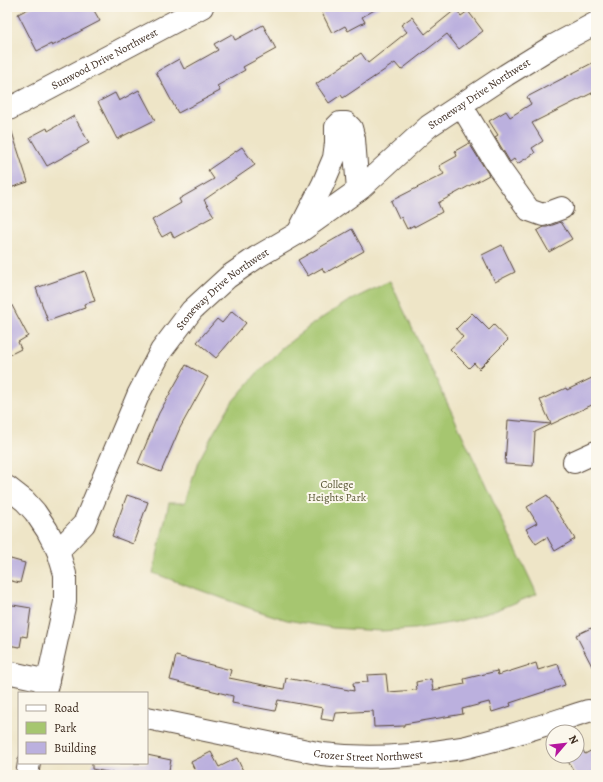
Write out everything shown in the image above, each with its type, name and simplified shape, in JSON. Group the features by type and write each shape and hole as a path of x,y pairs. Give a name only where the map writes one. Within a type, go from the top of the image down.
{"street":[{"name":"Sunwood Drive Northwest","path":"7,110 202,7"},
{"name":"Stoneway Drive Northwest","path":"58,551 84,524 139,393 161,351 192,310 228,277 257,257 298,233 358,190 429,126 553,46 596,23"},
{"path":"461,104 499,168 529,210 543,215 562,208"},
{"path":"298,233 323,184 334,158 336,127 340,123 346,123 351,128 354,139 358,190"},
{"path":"574,462 596,452"},
{"path":"7,487 25,501 35,512 58,551 65,574 65,602 47,687 7,672"},
{"name":"Crozer Street Northwest","path":"148,718 322,754 345,757 380,757 429,753 473,746 533,729 588,711"},
{"path":"27,775 29,764"}],"green space":[{"name":"College Heights Park","path":"390,281 537,594 497,610 456,622 414,629 381,631 333,628 287,620 252,609 153,573 169,503 185,503 198,462 232,402 259,371 281,349 314,323 347,302"}],"building":[{"path":"32,7 92,7 100,21 52,46 51,44 37,51 18,14"},
{"path":"323,7 380,7 362,17 365,22 348,31 345,26 332,33 322,13 325,11"},
{"path":"456,9 461,16 468,11 483,31 459,49 447,34 401,70 395,63 343,98 341,95 329,103 316,84 361,53 368,63 407,32 401,25 412,17 425,34"},
{"path":"263,25 276,49 243,67 245,70 217,86 220,91 178,113 156,72 179,59 184,69 218,50 214,44 232,34 235,40"},
{"path":"596,61 596,91 532,123 543,141 532,148 535,153 517,164 514,159 510,162 495,137 498,135 489,121 506,111 510,117 531,104 527,97"},
{"path":"139,90 155,120 117,139 98,102 115,93 119,101"},
{"path":"74,116 89,143 47,166 30,137 47,128 48,131"},
{"path":"10,126 28,182 7,189 7,127"},
{"path":"469,143 489,175 438,203 442,212 414,227 414,225 407,229 401,217 399,218 391,201 444,174 439,166 457,156 455,151"},
{"path":"242,147 255,165 204,200 214,216 174,238 171,232 162,237 152,220 181,203 179,199 214,179 208,170"},
{"path":"561,222 572,239 549,252 537,231 544,227"},
{"path":"352,229 364,251 325,273 322,268 308,276 298,260"},
{"path":"502,245 515,272 495,282 482,255"},
{"path":"85,271 95,301 84,304 85,308 48,321 36,288"},
{"path":"7,296 28,336 18,342 21,349 7,356"},
{"path":"232,311 246,323 216,358 197,342 217,319 222,323"},
{"path":"472,313 489,330 494,325 508,340 479,369 474,363 469,368 450,349 463,337 456,329"},
{"path":"186,365 208,377 180,428 161,472 138,463 159,413"},
{"path":"596,376 596,403 535,432 533,466 505,464 508,420 551,424 540,400 566,388 567,390"},
{"path":"127,495 148,502 133,544 112,536"},
{"path":"547,495 575,539 555,551 547,537 536,544 526,529 537,523 527,507"},
{"path":"7,558 25,563 20,583 7,580"},
{"path":"7,604 31,608 27,637 22,636 20,647 7,645"},
{"path":"591,628 596,636 596,674 576,635"},
{"path":"176,656 231,670 229,678 284,689 286,678 354,691 353,683 368,682 367,675 386,674 388,692 417,690 416,682 431,679 433,690 465,684 464,679 497,671 498,675 536,663 538,670 558,664 565,685 510,703 511,706 492,712 489,702 462,709 463,714 404,724 404,726 374,727 373,711 336,713 334,721 321,719 323,708 278,700 275,711 232,703 233,696 170,680"},
{"path":"596,748 596,775 576,775 570,764 585,764 585,754"},
{"path":"211,752 219,767 237,758 245,775 197,775 191,762"},
{"path":"148,755 171,760 168,775 122,775 92,769 92,764 148,764"}]}
